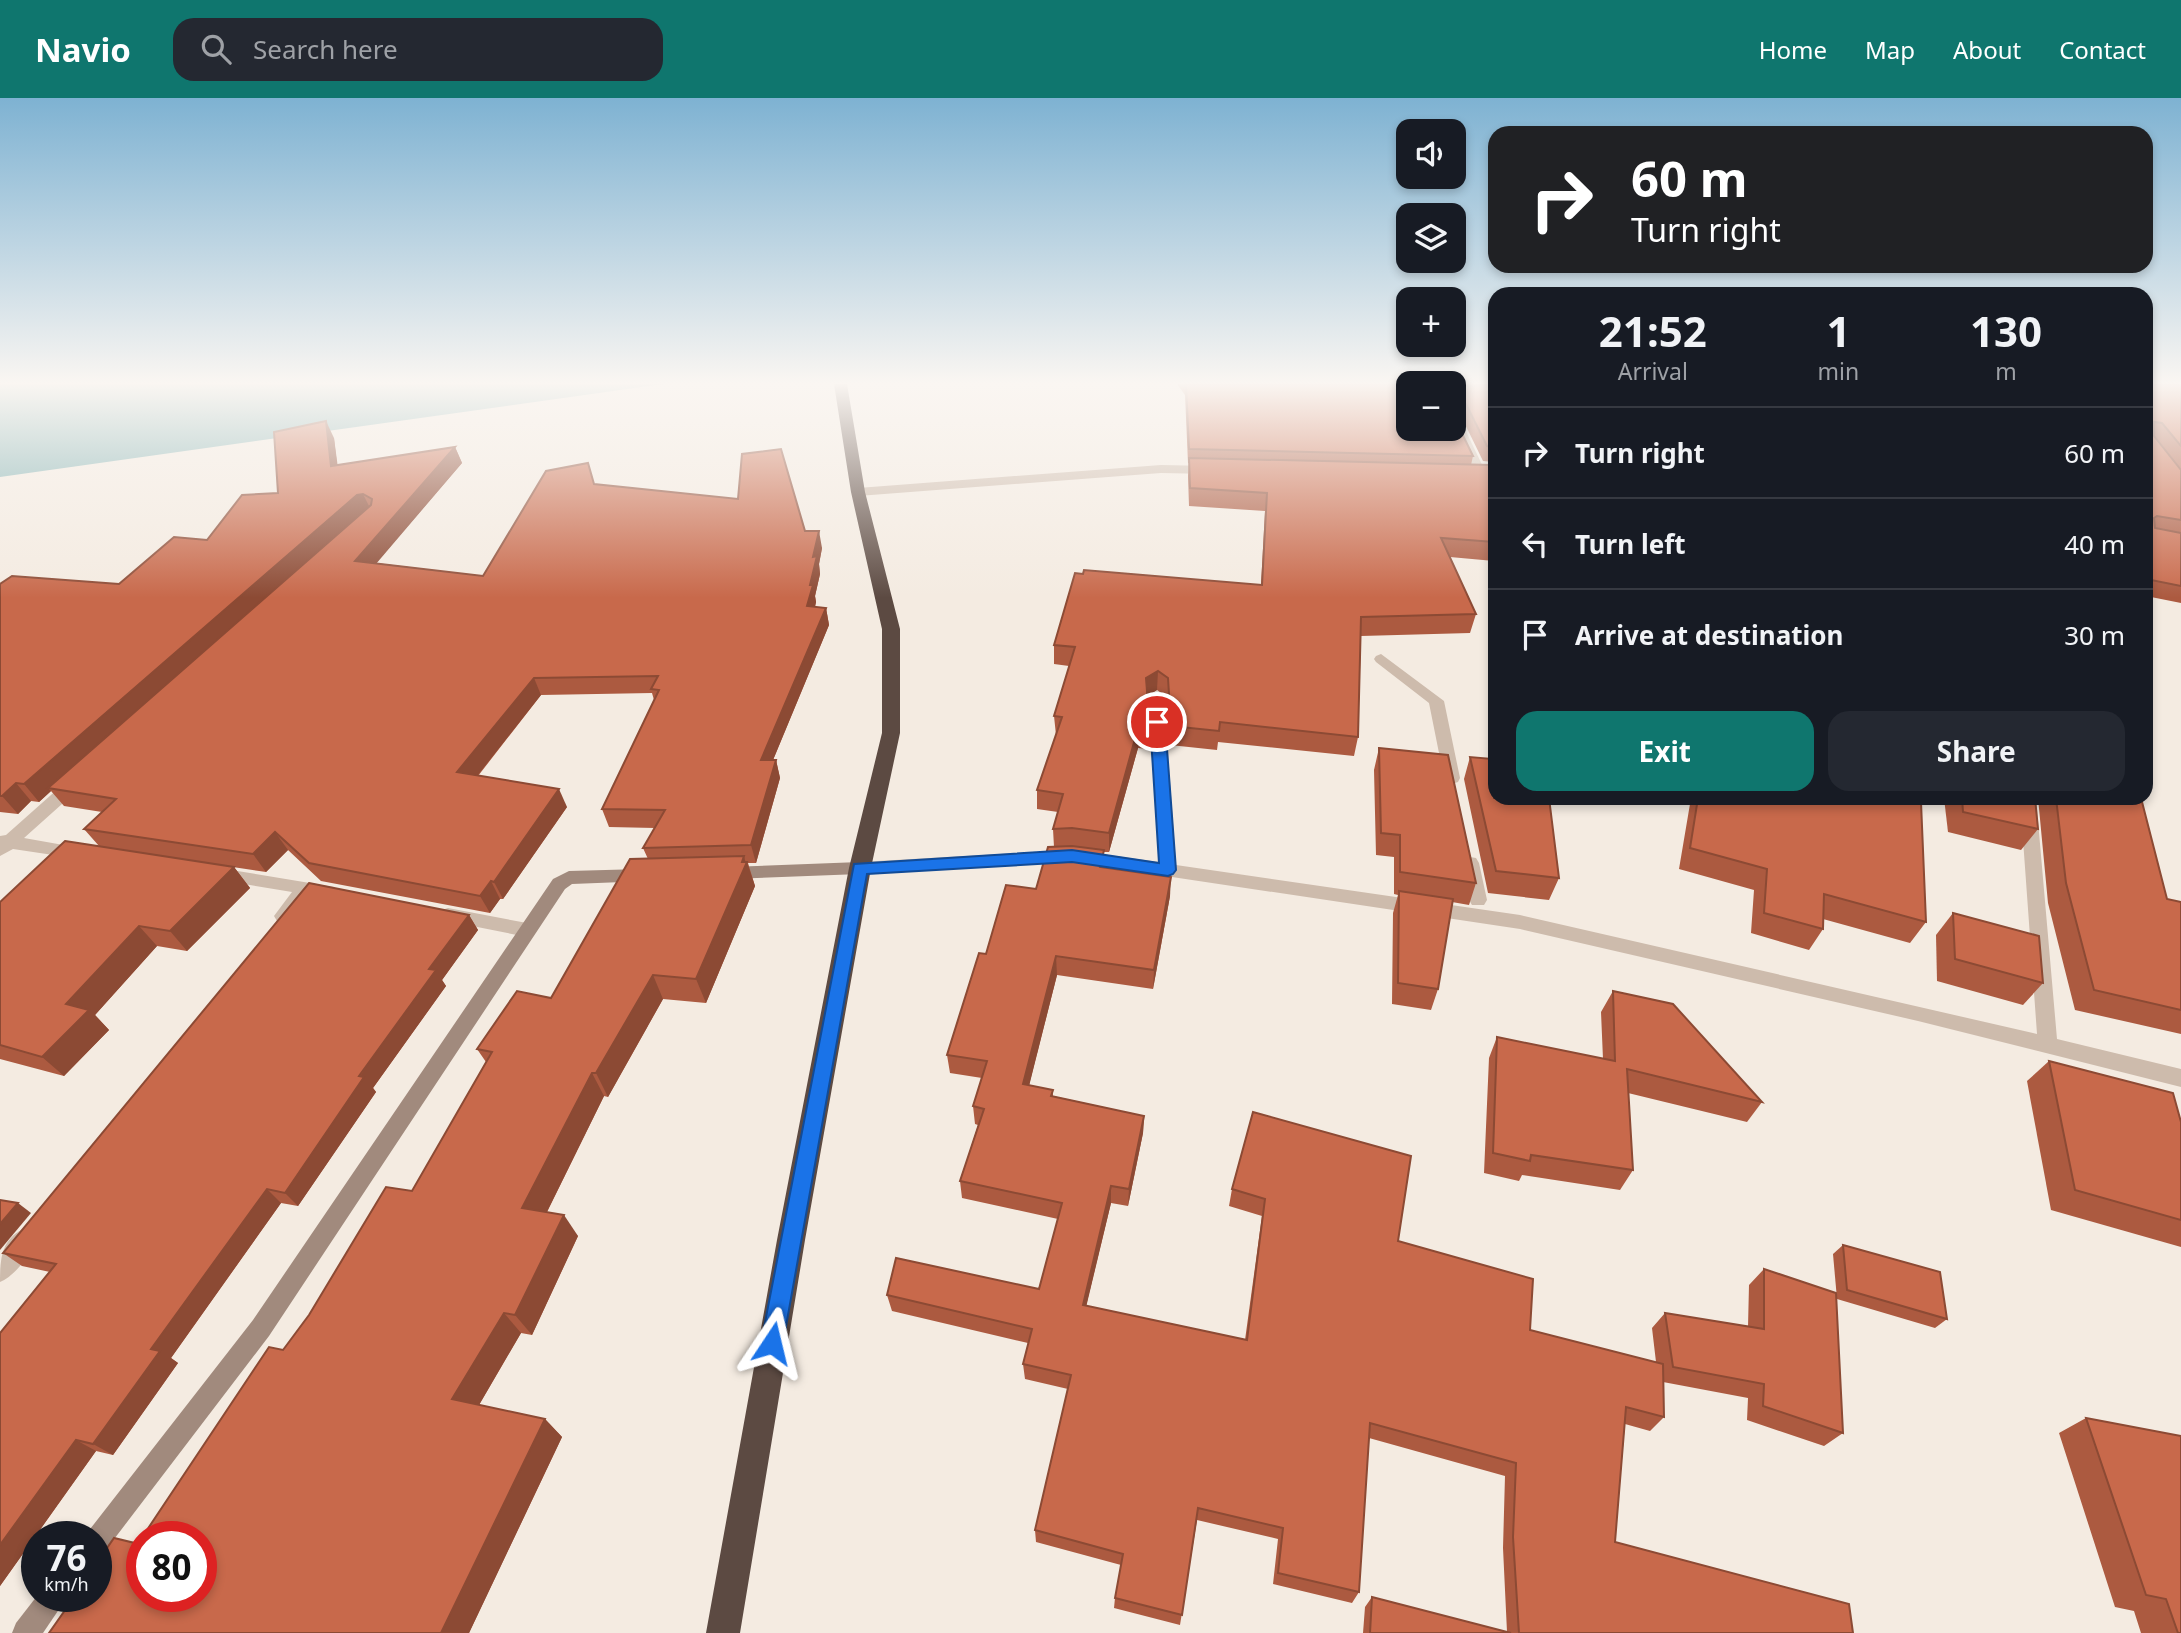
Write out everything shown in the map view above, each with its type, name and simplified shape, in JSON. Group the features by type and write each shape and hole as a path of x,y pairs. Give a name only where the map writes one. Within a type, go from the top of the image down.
{"highway":[{"path":"723,1633 790,1240 860,868 891,733 891,629 852,456"}],"street":[{"path":"1475,456 1488,477"},
{"path":"858,492 1161,469 1217,470"},
{"path":"1468,476 1488,477"},
{"path":"1381,659 1436,701 1455,794"},
{"path":"1156,697 1168,870"},
{"path":"3,844 83,777"},
{"path":"2029,805 2048,1045"},
{"path":"3,844 104,856"},
{"path":"1466,847 1478,900"},
{"path":"708,873 1072,856 1520,922 2181,1078"},
{"path":"198,871 344,895"},
{"path":"112,1521 261,1328 559,884 569,878 666,875"},
{"path":"272,930 305,887"},
{"path":"423,910 527,930"},
{"path":"0,1271 36,1228"},
{"path":"26,1633 42,1612"}],"water":[{"path":"0,456 152,456 0,477"}],"building":[{"path":"276,456 330,456 331,466 399,456 447,456 355,561 483,576 546,471 588,463 594,484 738,499 742,456 783,456 805,531 819,531 813,557 817,556 810,585 813,585 807,606 826,608 761,760 776,760 751,845 643,848 665,810 602,809 659,690 651,689 658,676 534,678 457,772 559,789 494,882 491,881 480,896 309,863 275,832 253,854 84,829 116,799 48,788 371,505 372,499 363,494 357,495 24,784 16,783 0,796 0,584 12,576 119,584 174,537 207,540 242,495 278,493"},
{"path":"2153,456 2170,456 2181,470 2181,520 2157,516 2154,518 2155,528 2181,533 2181,586 2153,580"},
{"path":"1189,458 1488,465 1488,542 1441,538 1476,614 1361,617 1358,737 1220,722 1219,731 1171,726 1168,678 1158,671 1146,678 1150,730 1138,728 1109,833 1072,828 1053,829 1063,794 1037,790 1062,717 1054,716 1075,647 1054,645 1075,573 1083,574 1084,570 1262,585 1267,493 1190,488"},
{"path":"1379,748 1448,755 1476,883 1400,872 1400,835 1381,833"},
{"path":"1470,757 1488,759 1488,805 1550,805 1559,878 1496,871"},
{"path":"1697,805 1921,805 1926,922 1824,894 1823,929 1764,913 1767,869 1690,848"},
{"path":"1962,805 2036,805 2038,829 1963,812"},
{"path":"2057,805 2143,805 2167,899 2181,902 2181,1010 2094,990 2066,883"},
{"path":"65,841 234,867 170,931 139,926 66,1004 89,1010 42,1057 0,1045 0,902"},
{"path":"1072,846 1104,850 1100,867 1171,877 1154,970 1056,956 1023,1084 1053,1090 1051,1096 1144,1116 1129,1189 1111,1186 1083,1305 1247,1340 1265,1199 1232,1189 1253,1112 1411,1156 1398,1241 1533,1279 1530,1330 1663,1364 1664,1417 1626,1407 1615,1542 1849,1604 1853,1633 1519,1633 1513,1537 1516,1463 1370,1423 1359,1592 1278,1573 1283,1528 1198,1508 1182,1615 1115,1598 1123,1554 1035,1530 1071,1375 1023,1364 1032,1329 887,1295 896,1258 1039,1289 1062,1203 960,1181 984,1109 973,1106 987,1061 947,1055 979,953 986,954 1006,885 1036,889 1048,847"},
{"path":"744,856 742,862 747,862 696,979 653,975 596,1073 592,1073 522,1208 564,1215 515,1315 504,1313 452,1399 545,1419 441,1633 49,1633 64,1612 112,1612 114,1538 126,1541 126,1612 217,1612 217,1521 153,1521 269,1347 283,1350 309,1315 386,1187 412,1191 492,1052 477,1049 517,991 551,998 630,859"},
{"path":"309,883 469,915 429,969 436,970 359,1076 364,1077 285,1193 267,1189 151,1349 160,1351 93,1444 76,1440 0,1545 0,1333 56,1264 3,1253"},
{"path":"1399,891 1453,899 1438,989 1398,983"},
{"path":"1953,913 2039,936 2043,983 1955,959"},
{"path":"1613,991 1673,1004 1762,1102 1627,1069 1633,1170 1531,1155 1530,1161 1493,1153 1497,1037 1615,1061"},
{"path":"2049,1061 2173,1093 2181,1122 2181,1220 2075,1190"},
{"path":"0,1200 18,1203 0,1224"},
{"path":"1843,1245 1940,1272 1947,1319 1847,1290"},
{"path":"1764,1269 1836,1293 1843,1433 1763,1406 1764,1384 1673,1367 1665,1313 1764,1329"},
{"path":"2086,1418 2181,1436 2181,1633 2178,1633 2166,1599 2146,1595"},
{"path":"1372,1597 1511,1633 1370,1633"}],"route":[{"path":"772,1343 860,868 1072,856 1168,870 1157,722"}]}
